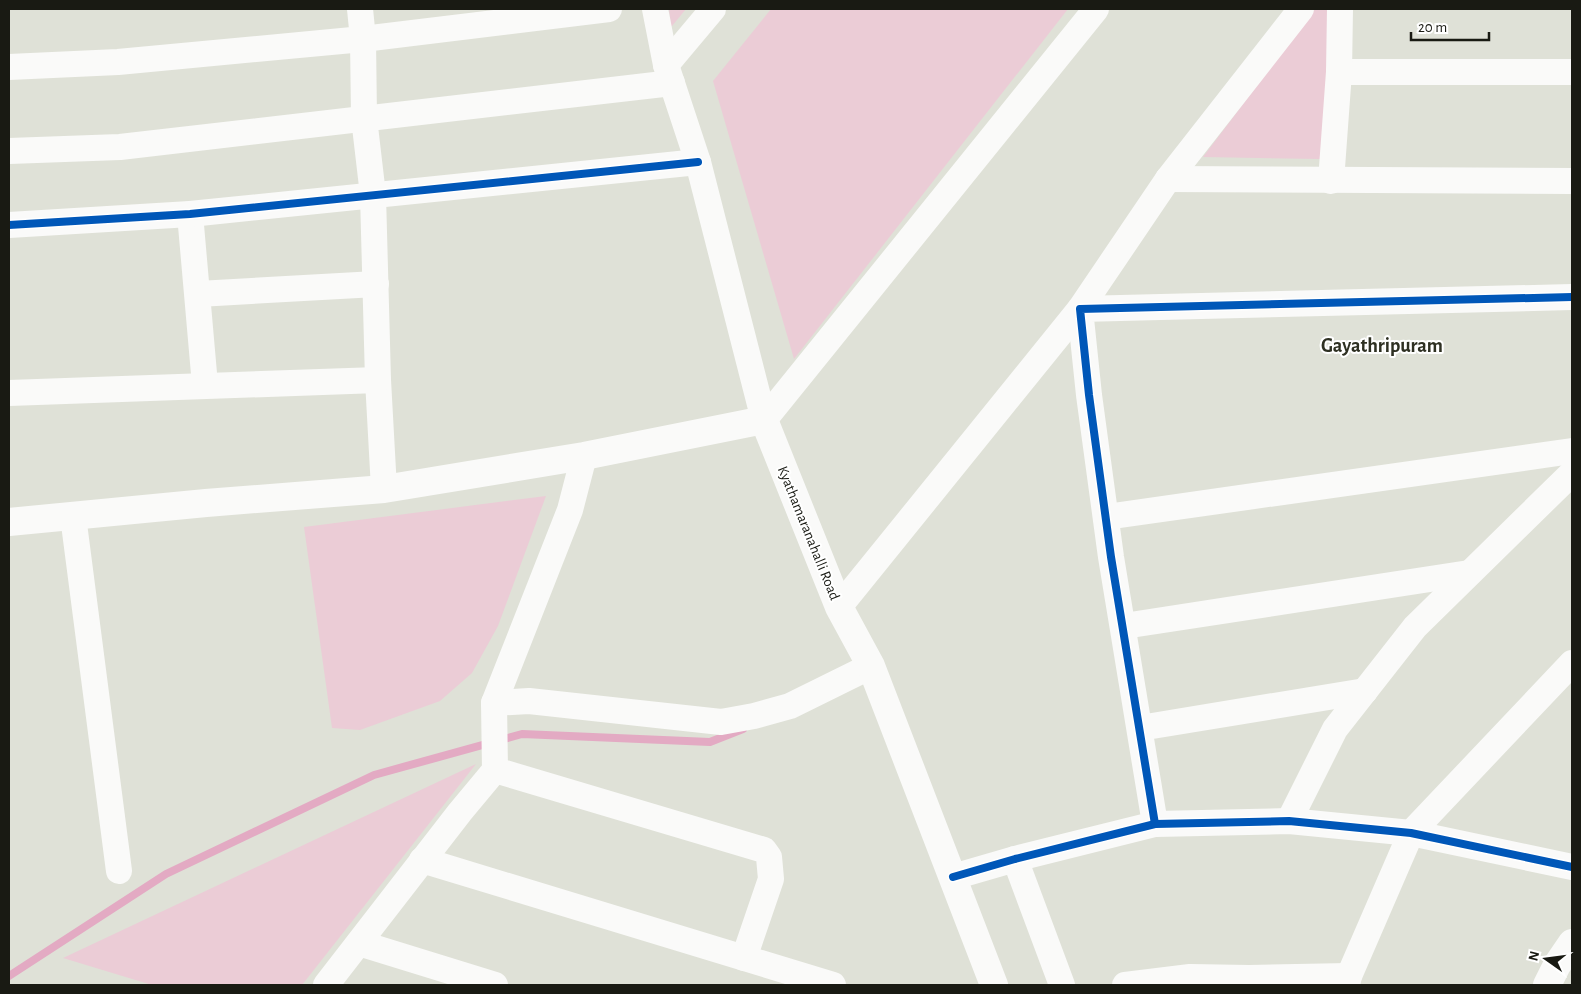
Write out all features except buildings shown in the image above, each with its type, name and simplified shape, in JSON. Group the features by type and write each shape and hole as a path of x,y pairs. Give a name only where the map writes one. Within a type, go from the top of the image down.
{"main road":[{"path":"9,522 206,503 384,489 584,456 764,420"},
{"name":"Kyathamaranahalli Road","path":"764,420 839,607 871,666 994,985"},
{"path":"1546,985 1572,943"}],"street":[{"path":"360,9 363,39 364,118 374,195 378,380 384,489"},
{"path":"9,67 118,62 363,39 609,9"},
{"name":"Kyathamaranahalli Road","path":"655,9 669,74 698,162 764,420"},
{"path":"9,151 120,147 364,118 669,74 713,9"},
{"path":"764,420 1096,9"},
{"path":"839,607 1080,309 1168,179 1302,9"},
{"path":"1331,181 1339,72 1340,9"},
{"path":"1339,72 1572,72"},
{"path":"9,225 190,214 698,162"},
{"path":"1168,179 1572,181"},
{"path":"190,214 205,385"},
{"path":"198,294 376,284"},
{"path":"1080,309 1572,297"},
{"path":"1080,309 1106,517 1155,824"},
{"path":"9,393 378,380"},
{"path":"1106,517 1572,451"},
{"path":"326,985 460,812 494,752 494,703 570,510 584,456"},
{"path":"1289,821 1335,729 1415,627 1572,473"},
{"path":"73,516 119,871"},
{"path":"1124,626 1469,573"},
{"path":"1125,985 1190,977 1348,980 1412,833 1572,663"},
{"path":"494,703 529,701 721,722 754,716 790,706 871,666"},
{"path":"1140,728 1365,691"},
{"path":"494,752 764,850 769,857 771,878 744,958"},
{"path":"953,877 1015,859 1155,824 1289,821 1412,833 1572,867"},
{"path":"1015,859 1062,985"},
{"path":"422,860 833,985"},
{"path":"359,943 495,985"}],"shaded area":[{"path":"669,9 686,9 672,26 671,26"},
{"path":"771,9 1068,9 794,359 713,81"},
{"path":"1315,9 1333,9 1320,159 1203,157"},
{"path":"546,496 498,626 472,673 440,701 360,730 332,728 304,527"},
{"path":"476,764 302,985 152,985 63,958"}],"waterway":[{"path":"9,976 166,874 374,775 522,734 710,742 743,729"}],"cycle path":[{"path":"9,225 190,214 698,162"},
{"path":"1155,824 1111,557 1089,395 1080,309 1572,297"},
{"path":"953,877 1015,859 1155,824 1289,821 1411,833 1572,867"}],"district":[{"name":"Gayathripuram","path":"1382,345"}]}
